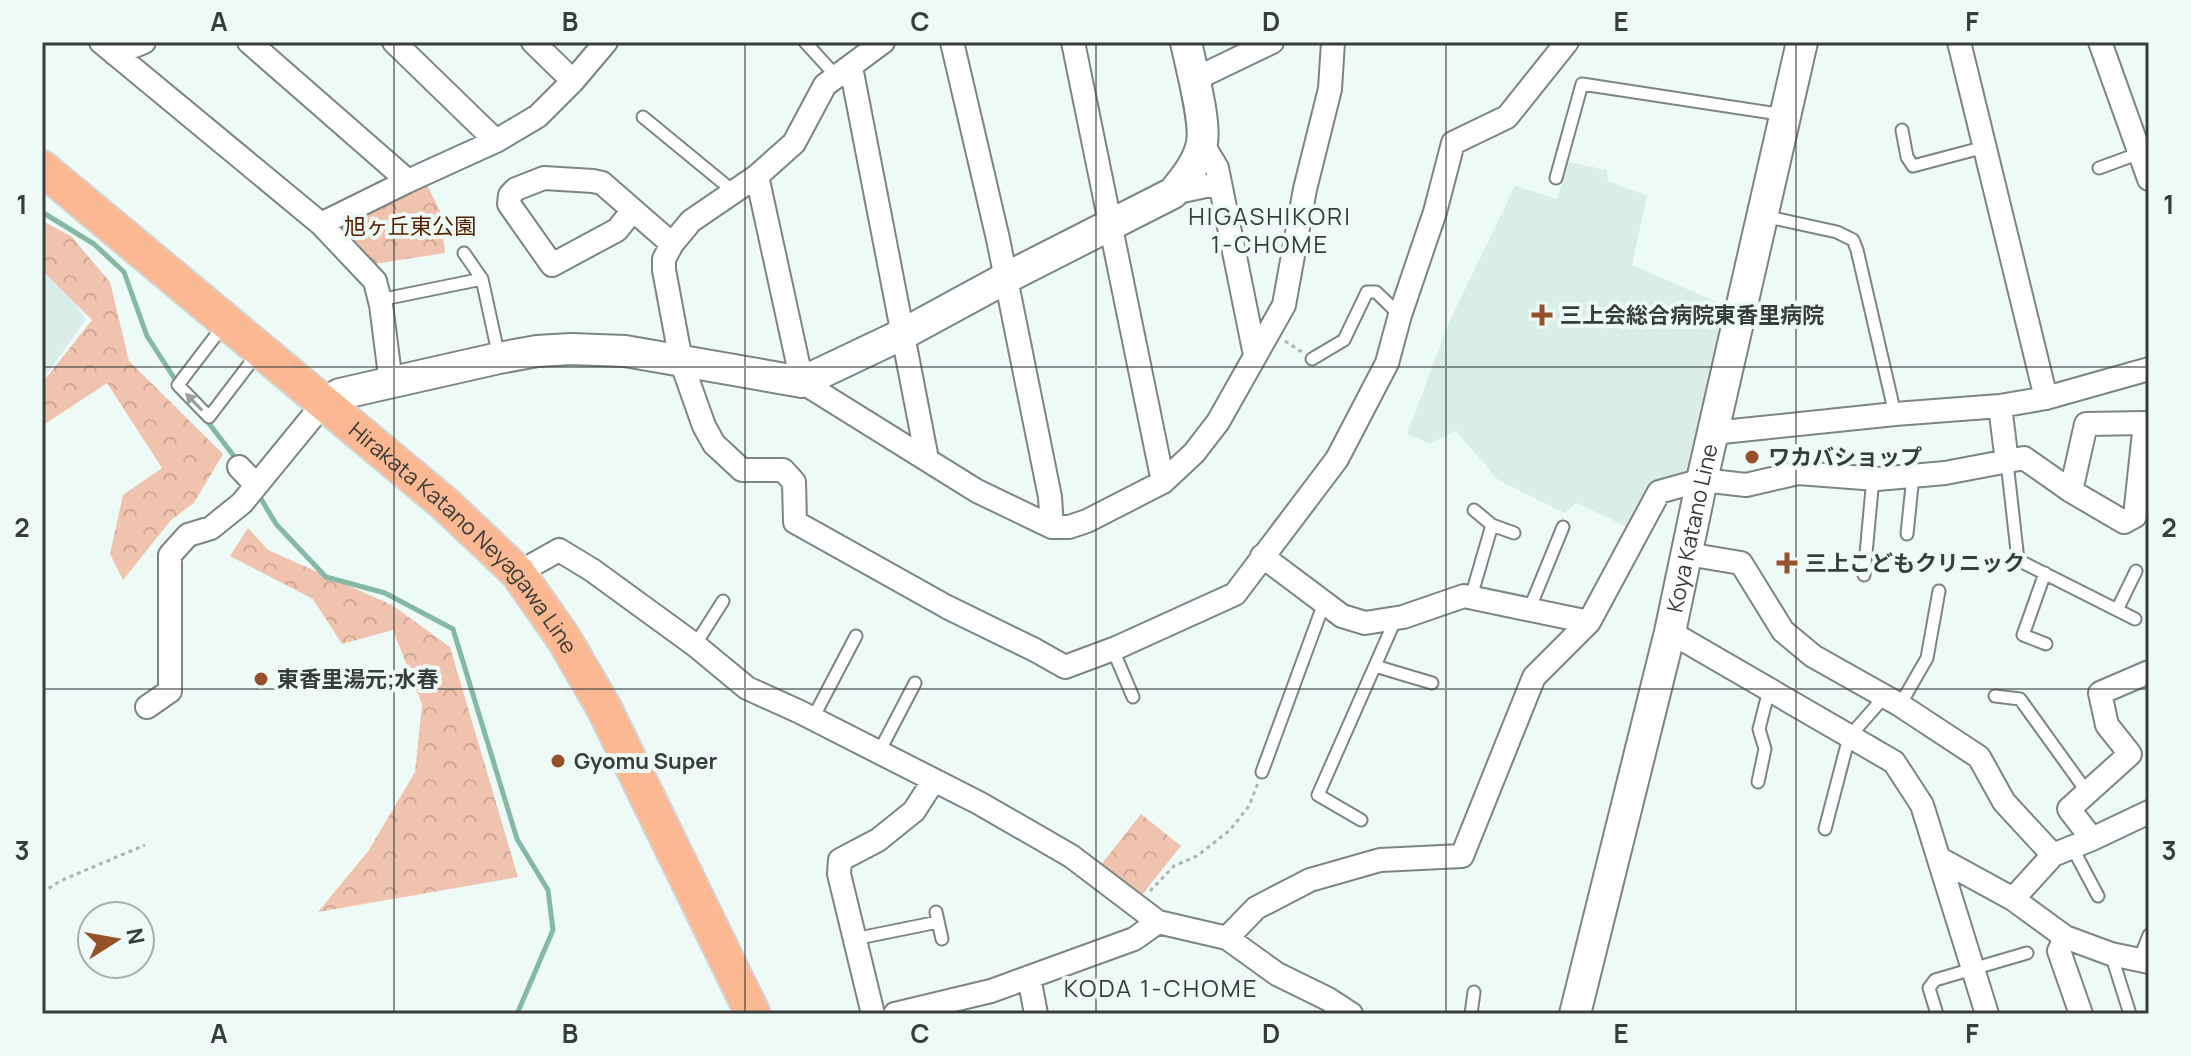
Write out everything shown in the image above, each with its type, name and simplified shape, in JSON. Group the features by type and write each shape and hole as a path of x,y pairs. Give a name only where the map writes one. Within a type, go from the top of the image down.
{"main road":[{"name":"Hirakata Katano Neyagawa Line","path":"42,168 444,503 518,573 564,639 604,708 753,1014"}],"street":[{"path":"108,48 144,42"},
{"path":"249,42 408,181"},
{"path":"394,42 496,141"},
{"path":"533,42 573,81"},
{"path":"321,224 496,141 538,116 606,42"},
{"path":"883,42 825,85 794,143 757,176 691,221 672,244 664,259 664,270 681,361 704,426 714,444 742,470 783,470 794,482 795,522 947,607 1065,667 1113,650 1235,594 1337,459 1387,363 1435,212 1453,143 1507,117 1567,42"},
{"path":"952,42 1006,278 1050,497 1052,527"},
{"path":"1073,42 1163,482"},
{"path":"1173,193 1192,169 1202,143 1201,121 1186,42"},
{"path":"1193,80 1272,42"},
{"path":"147,707 170,691 170,555 188,535 211,528 242,503 323,404 340,394 499,358 571,349 625,351 802,382 977,491 1052,527 1069,527 1087,521 1163,482 1194,453 1218,422 1284,305 1305,189 1330,89 1333,42"},
{"name":"Koya Katano Line","path":"1575,1014 1670,632 1802,42"},
{"path":"1959,42 2046,398"},
{"path":"2100,42 2149,179"},
{"path":"108,48 321,224 375,281 391,383"},
{"path":"844,72 903,334 927,459"},
{"path":"1202,143 1217,168 1255,355"},
{"path":"757,176 802,382"},
{"path":"633,210 617,230 552,265 509,204 510,195 516,189 544,178 602,183 633,210 672,244"},
{"path":"802,382 903,334 1173,193 1220,183"},
{"path":"1713,433 2000,406 2046,398 2149,369"},
{"path":"2000,406 2007,462"},
{"path":"1227,938 1256,908 1310,880 1380,860 1462,856 1534,677 1589,622 1659,492 1702,480 1746,485 1798,473 1873,478 1913,476 2024,458 2071,491 2124,522 2135,516 2145,423 2086,424 2071,491"},
{"path":"239,467 256,485"},
{"path":"518,573 559,550 592,570 695,645 747,688 813,718 979,803 1071,856 1158,922 1227,938 1277,974 1351,1014"},
{"path":"1687,554 1741,563 1783,631 1813,656 1893,700 1979,757 2004,802 2073,847"},
{"path":"1262,556 1342,616 1365,623 1396,618 1464,596 1589,622"},
{"path":"1670,632 1894,762 1922,805 1987,1014"},
{"path":"2073,847 2069,809 2130,754 2107,725 2100,693 2149,672"},
{"path":"873,1014 839,874 840,860 878,840 914,811 934,780"},
{"path":"2013,899 2073,847 2149,812"},
{"path":"1940,859 2013,899 2065,937 2111,954 2144,961"},
{"path":"895,1014 991,991 1134,939 1158,922"},
{"path":"2065,937 2059,951 2081,1014"},
{"path":"1029,977 1036,1014"}],"lane":[{"path":"805,42 844,72"},
{"path":"1556,178 1582,84 1785,116"},
{"path":"643,117 733,191"},
{"path":"1902,130 1907,157 1913,166 1985,147"},
{"path":"2099,168 2140,153"},
{"path":"1763,216 1837,232 1853,240 1895,414"},
{"path":"464,253 482,279 499,358"},
{"path":"379,300 482,279"},
{"path":"1312,359 1344,340 1367,292 1376,292 1400,315"},
{"path":"226,322 178,385 209,417 260,350"},
{"path":"2007,462 2018,560 2135,619"},
{"path":"1907,534 1913,476"},
{"path":"1864,575 1873,478"},
{"path":"1474,510 1492,525 1514,533"},
{"path":"1471,597 1492,525"},
{"path":"1529,610 1563,527"},
{"path":"2117,610 2136,571"},
{"path":"2045,573 2023,635 2046,644"},
{"path":"1825,829 1849,737 1893,700 1927,658 1939,591"},
{"path":"695,645 723,601"},
{"path":"1262,772 1324,603"},
{"path":"1361,820 1318,795 1396,618"},
{"path":"813,718 856,636"},
{"path":"1113,650 1133,697"},
{"path":"1375,666 1432,683"},
{"path":"879,752 915,683"},
{"path":"1758,782 1765,749 1759,729 1769,690"},
{"path":"1995,696 2020,699 2087,792"},
{"path":"2073,847 2098,896"},
{"path":"854,939 937,917 942,939"},
{"path":"2144,961 2149,935"},
{"path":"1937,1014 1929,988 1935,980 2027,953"},
{"path":"2111,954 2130,1014"},
{"path":"1471,1014 1474,992"}],"path":[{"path":"1269,331 1312,359"},
{"path":"1137,906 1174,866 1197,856 1230,830 1249,806 1262,772"},
{"path":"42,893 60,881 145,845"}],"shaded area":[{"path":"1569,162 1607,170 1608,181 1647,196 1632,265 1728,307 1696,472 1629,528 1577,503 1564,513 1498,480 1456,431 1430,444 1407,434 1449,322 1515,186 1557,199"},
{"path":"42,255 86,319 42,381"}],"green space":[{"name":"旭ヶ丘東公園","path":"426,183 441,213 445,253 374,264 349,237 345,219"},
{"path":"42,221 71,236 110,282 129,361 223,454 194,503 171,520 123,580 110,554 123,495 162,468 107,383 42,426 42,383 92,320 42,270"},
{"path":"248,528 268,550 392,605 450,647 518,877 318,912 369,850 415,772 422,704 393,630 342,644 313,599 230,556"},
{"path":"1141,814 1181,846 1140,897 1100,866"}],"waterway":[{"path":"42,212 94,244 124,272 147,336 178,384"},
{"path":"204,417 237,460"},
{"path":"257,492 276,524 326,577 385,593 453,629 517,839 548,890 553,930 517,1014"}],"place":[{"name":"三上会総合病院東香里病院","path":"1542,315"},
{"name":"ワカバショップ","path":"1752,457"},
{"name":"三上こどもクリニック","path":"1787,563"},
{"name":"東香里湯元;水春","path":"261,679"},
{"name":"Gyomu Super","path":"558,761"}],"district":[{"name":"HIGASHIKORI 1-CHOME","path":"1270,229"},
{"name":"KODA 1-CHOME","path":"1161,987"}]}
